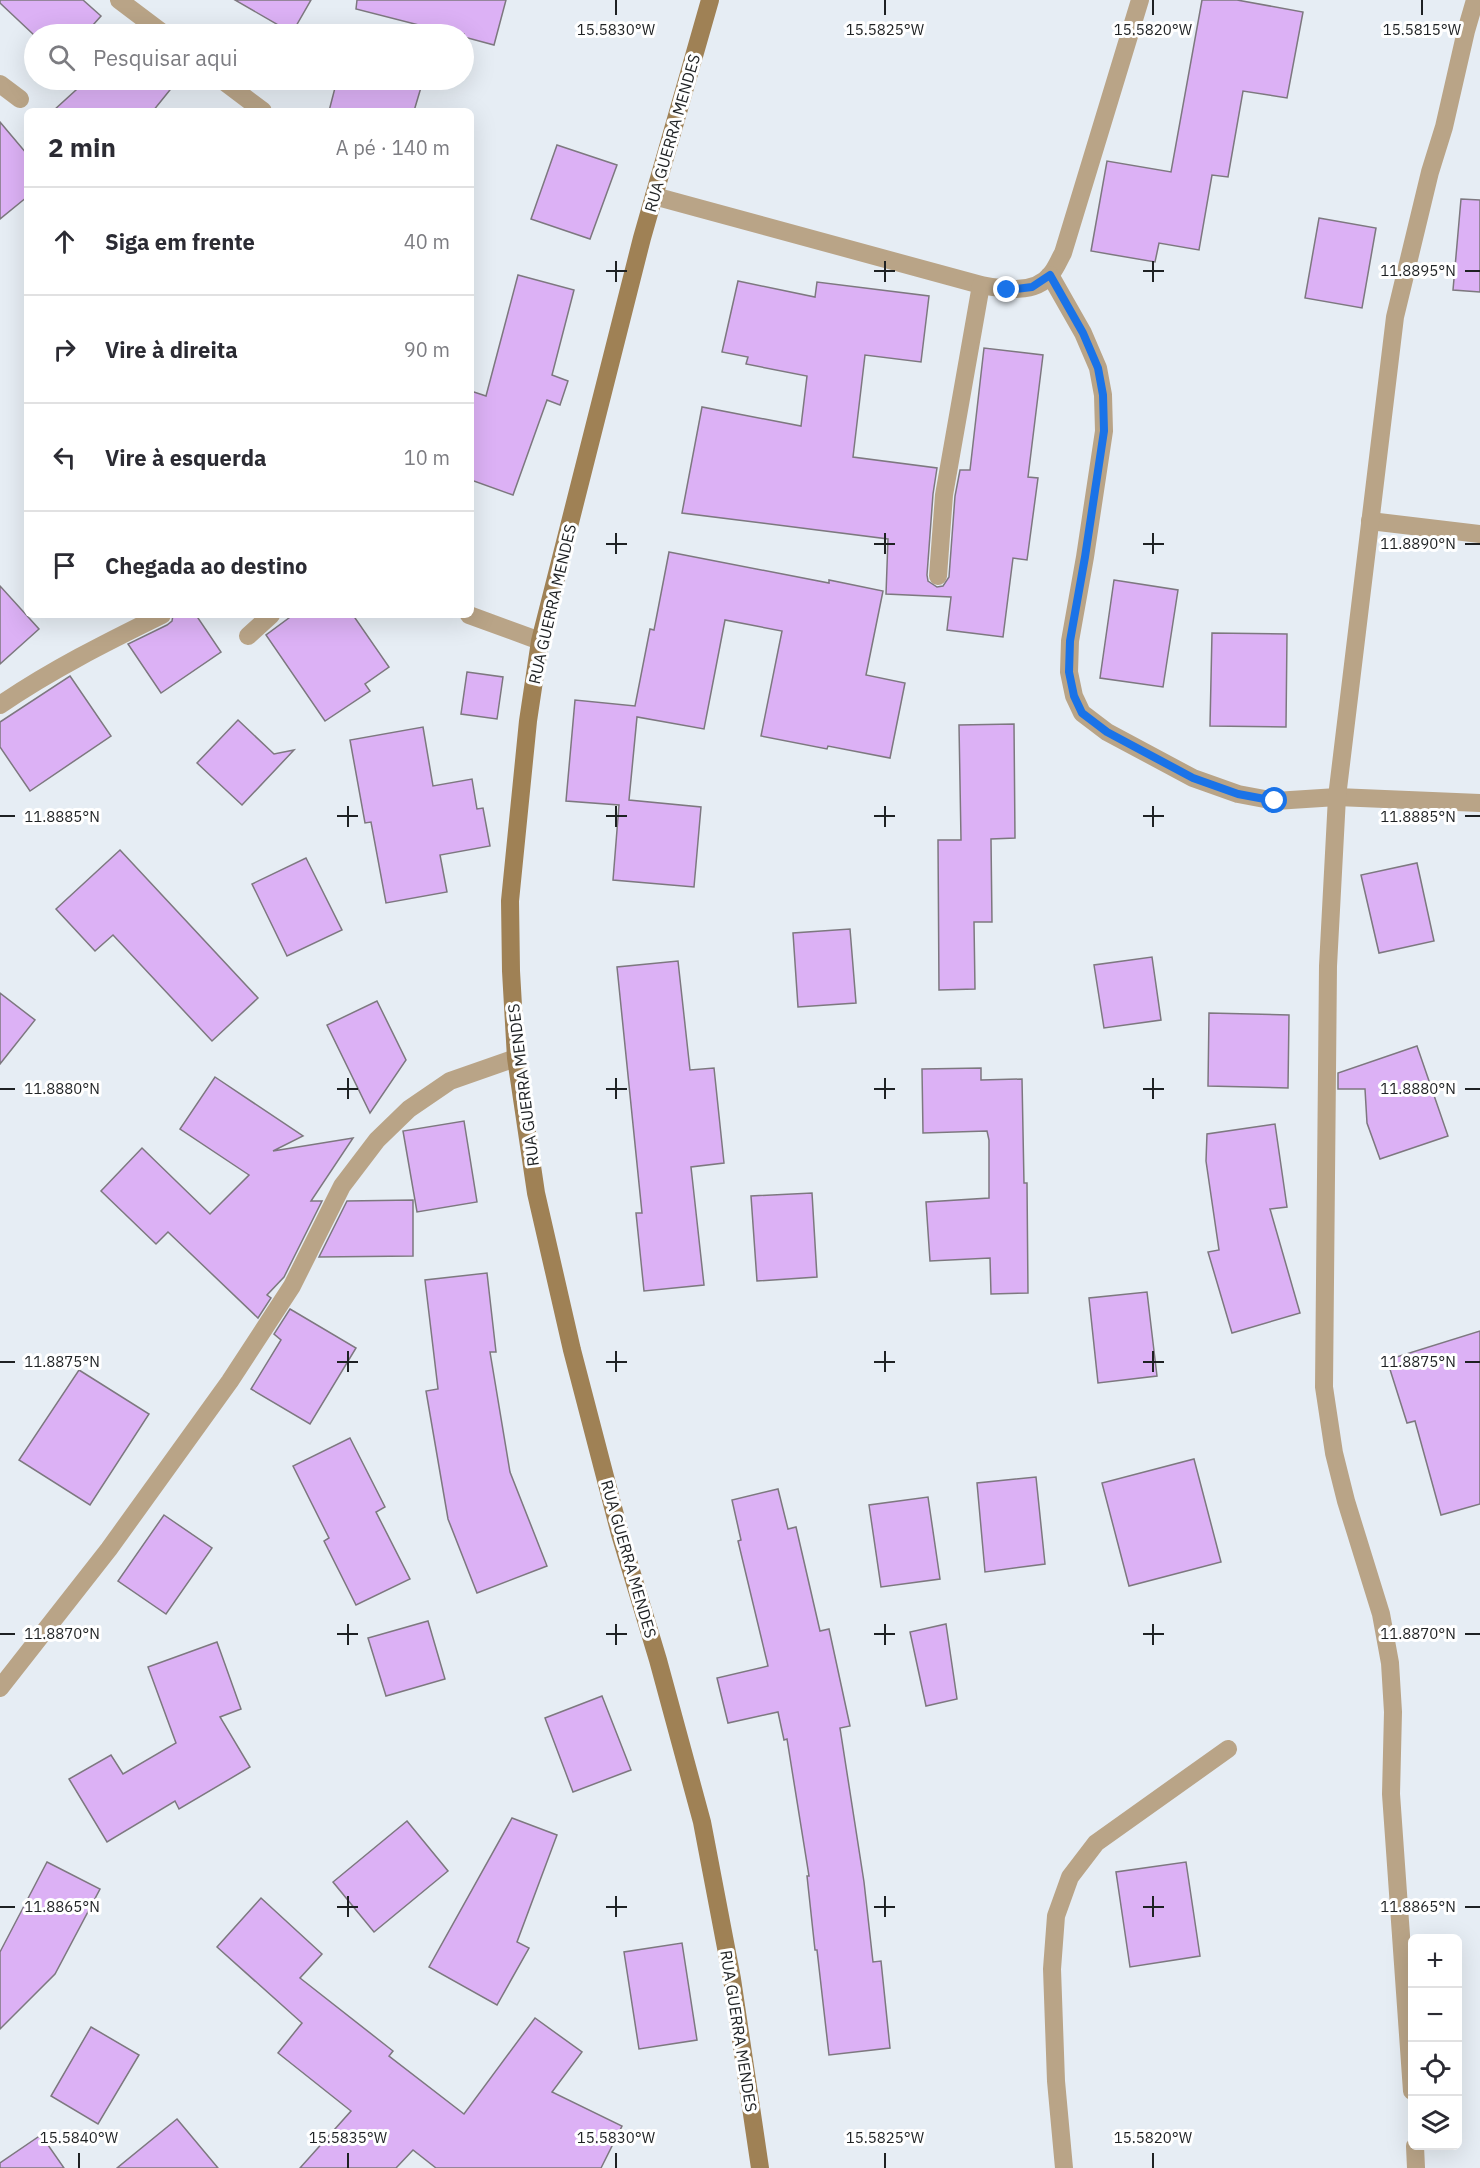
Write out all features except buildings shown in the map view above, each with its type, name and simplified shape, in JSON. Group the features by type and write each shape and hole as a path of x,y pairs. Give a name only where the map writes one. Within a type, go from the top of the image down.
{"street":[{"path":"119,0 151,24"},
{"name":"RUA GUERRA MENDES","path":"710,0 654,196 540,641 528,722 510,901 516,1058 536,1192 572,1350 620,1534 658,1660 702,1822 732,1979 760,2168"},
{"path":"654,196 981,285 1007,290 1032,287 1050,275 1063,253 1140,0"},
{"path":"1409,2042 1392,1825 1390,1662 1381,1614 1334,1453 1324,1387 1328,966 1337,797 1395,317 1475,0"},
{"path":"0,84 20,99"},
{"path":"235,90 259,108"},
{"path":"1050,275 1083,333 1098,368 1103,395 1104,431 1070,641 1069,672 1074,696 1082,713 1107,732 1193,778 1238,794 1275,801 1337,797 1480,803"},
{"path":"938,576 944,495 981,285"},
{"path":"1370,521 1480,534"},
{"path":"474,617 540,641"},
{"path":"0,705 23,689 109,641 156,618"},
{"path":"248,636 268,618"},
{"path":"0,1688 109,1549 231,1381 292,1286 342,1186 376,1140 409,1109 450,1081 516,1058"},
{"path":"1064,2168 1056,2081 1052,1969 1056,1916 1070,1877 1096,1843 1228,1749"},
{"path":"1415,2150 1416,2168"}],"route":[{"path":"1007,290 1032,287 1050,275 1083,333 1098,368 1103,395 1104,431 1070,641 1069,672 1074,696 1082,713 1107,732 1193,778 1238,794 1275,801"}]}
